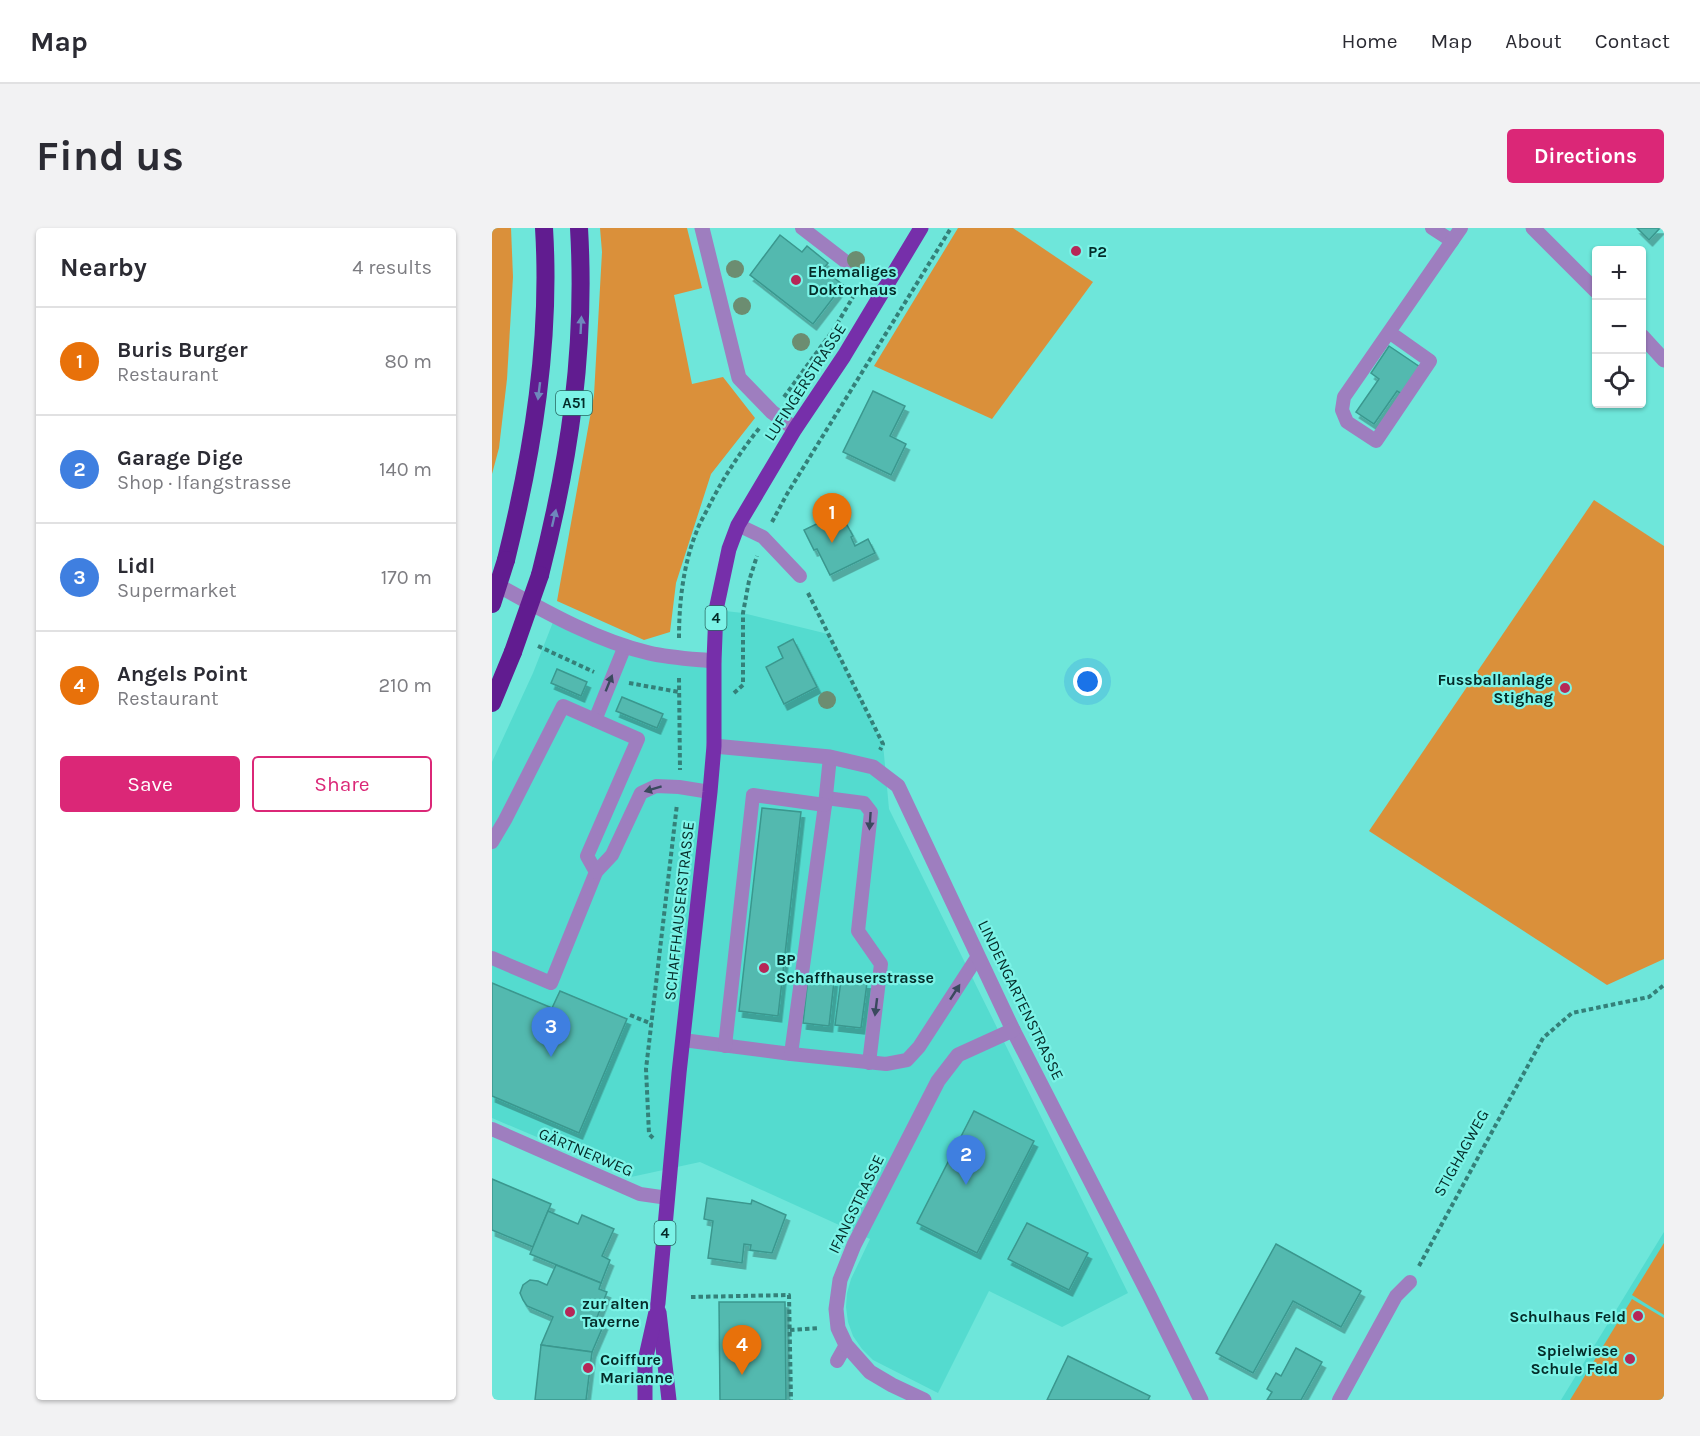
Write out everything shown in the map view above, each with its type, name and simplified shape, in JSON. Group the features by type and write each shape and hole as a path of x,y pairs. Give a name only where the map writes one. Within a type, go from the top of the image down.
{"highway":[{"name":"A51","path":"492,604 520,504 533,434 542,367 545,298 544,228"},
{"name":"A51","path":"492,703 540,575 563,475 574,401 581,322 579,228"}],"main road":[{"name":"LUFINGERSTRASSE","path":"738,525 795,429 844,356 921,228"},
{"name":"SCHAFFHAUSERSTRASSE","path":"645,1400 645,1361 658,1303 710,792 714,746 716,610 729,549 738,525"},
{"name":"SCHAFFHAUSERSTRASSE","path":"658,1303 669,1400"}],"street":[{"path":"702,228 739,378 772,412 795,429"},
{"path":"1533,228 1592,287"},
{"path":"1646,341 1664,360"},
{"path":"492,582 555,617 625,646 651,653 714,661"},
{"name":"LINDENGARTENSTRASSE","path":"714,746 830,757 873,767 898,786 1013,1030 1201,1400"},
{"name":"IFANGSTRASSE","path":"924,1400 870,1372 846,1346 838,1328 837,1294 848,1260 938,1081 958,1055 1013,1030"}],"lane":[{"path":"802,228 850,265"},
{"path":"1432,228 1452,241"},
{"path":"1389,333 1430,361 1376,441 1347,422 1342,410 1344,397 1461,228"},
{"path":"738,525 764,537 800,576"},
{"path":"595,720 625,646"},
{"path":"492,842 563,706 638,739 587,856 596,872"},
{"path":"791,1054 826,802 830,757"},
{"path":"492,958 551,983 596,872 612,855 641,793 656,786 710,792"},
{"path":"725,1046 753,795 864,803 871,812 858,931 881,964 869,1063"},
{"path":"683,1040 869,1063 886,1064 907,1060 919,1047 978,956"},
{"name":"GÄRTNERWEG","path":"492,1129 640,1194 668,1198"},
{"path":"1339,1400 1396,1296 1410,1282"},
{"path":"837,1361 846,1346"}],"path":[{"path":"764,537 787,494 951,228"},
{"path":"679,612 687,565 696,533 721,483 743,448 827,338 859,288"},
{"path":"800,576 883,744 873,767"},
{"path":"743,685 743,613 749,581"},
{"path":"534,644 610,680 680,692 679,787 646,1069 649,1134 671,1163"},
{"name":"STIGHAGWEG","path":"1410,1282 1543,1038 1572,1013 1649,997 1664,986"},
{"path":"630,1015 652,1024"},
{"path":"691,1297 789,1295 791,1400"},
{"path":"790,1330 838,1328"}],"shaded area":[{"path":"492,228 511,228 513,277 507,379 499,448 492,474"},
{"path":"600,228 687,228 702,288 674,295 692,384 723,377 755,418 711,474 676,583 670,632 644,640 557,601 594,395 602,252"},
{"path":"958,228 1013,228 1093,282 992,419 874,366"},
{"name":"Fussballanlage Stighag","path":"1594,500 1664,546 1664,959 1607,985 1369,831"},
{"path":"716,610 743,613 828,634 883,744 889,809 1128,1293 1062,1327 989,1291 938,1393 873,1360 853,1336 848,1322 847,1293 851,1279 870,1239 700,1162 631,1177 492,1118 492,762 533,673 555,617 625,646 714,661"},
{"name":"Spielwiese Schule Feld","path":"1664,1232 1664,1400 1561,1400"},
{"path":"1664,1243 1664,1315 1632,1295"},
{"name":"Spielwiese Schule Feld","path":"1632,1299 1664,1318 1664,1400 1570,1400"}],"building":[{"path":"1637,228 1660,228 1649,240"},
{"name":"Ehemaliges Doktorhaus","path":"780,235 802,252 807,246 828,263 823,269 843,285 813,324 750,275"},
{"path":"1389,346 1420,367 1402,394 1397,391 1374,424 1356,412 1379,379 1371,373"},
{"path":"873,391 905,406 890,436 906,444 891,475 843,452"},
{"path":"833,516 840,528 847,525 855,546 868,539 875,553 830,575 804,530"},
{"path":"793,639 817,687 784,704 766,667 783,658 778,647"},
{"path":"557,669 587,682 581,696 551,683"},
{"path":"622,697 663,714 657,728 616,711"},
{"path":"762,808 801,812 778,1016 739,1011"},
{"path":"808,978 834,981 829,1026 803,1023"},
{"path":"841,980 867,983 861,1028 835,1025"},
{"path":"492,983 552,1008 560,991 627,1019 579,1133 492,1096"},
{"path":"974,1111 1034,1141 977,1253 917,1223"},
{"path":"492,1179 551,1204 533,1247 492,1230"},
{"path":"707,1198 751,1204 752,1200 786,1215 772,1253 750,1250 751,1245 744,1244 742,1263 708,1258 713,1221 704,1219"},
{"path":"548,1211 578,1224 582,1215 614,1229 602,1256 610,1260 601,1283 530,1254"},
{"path":"1027,1223 1088,1253 1069,1290 1008,1259"},
{"path":"1276,1244 1361,1291 1341,1327 1293,1301 1253,1373 1216,1353"},
{"name":"zur alten Taverne","path":"556,1265 601,1283 599,1289 607,1292 596,1320 604,1324 592,1352 541,1345 553,1317 527,1306 520,1293 523,1285 530,1280 547,1285"},
{"path":"719,1302 785,1302 786,1400 720,1400"},
{"path":"541,1345 592,1352 586,1400 535,1400"},
{"path":"1296,1348 1322,1362 1301,1400 1267,1400 1272,1392 1267,1389 1276,1373 1281,1376"},
{"path":"1068,1356 1150,1396 1148,1400 1047,1400"}],"place":[{"name":"P2","path":"1076,251"},
{"name":"Ehemaliges Doktorhaus","path":"796,280"},
{"name":"Buris Burger","path":"832,543"},
{"name":"Fussballanlage Stighag","path":"1565,688"},
{"name":"BP Schaffhauserstrasse","path":"764,968"},
{"name":"Lidl","path":"551,1057"},
{"name":"Garage Dige","path":"966,1185"},
{"name":"zur alten Taverne","path":"570,1312"},
{"name":"Schulhaus Feld","path":"1638,1316"},
{"name":"Spielwiese Schule Feld","path":"1630,1359"},
{"name":"Coiffure Marianne","path":"588,1368"},
{"name":"Angels Point","path":"742,1375"}]}
